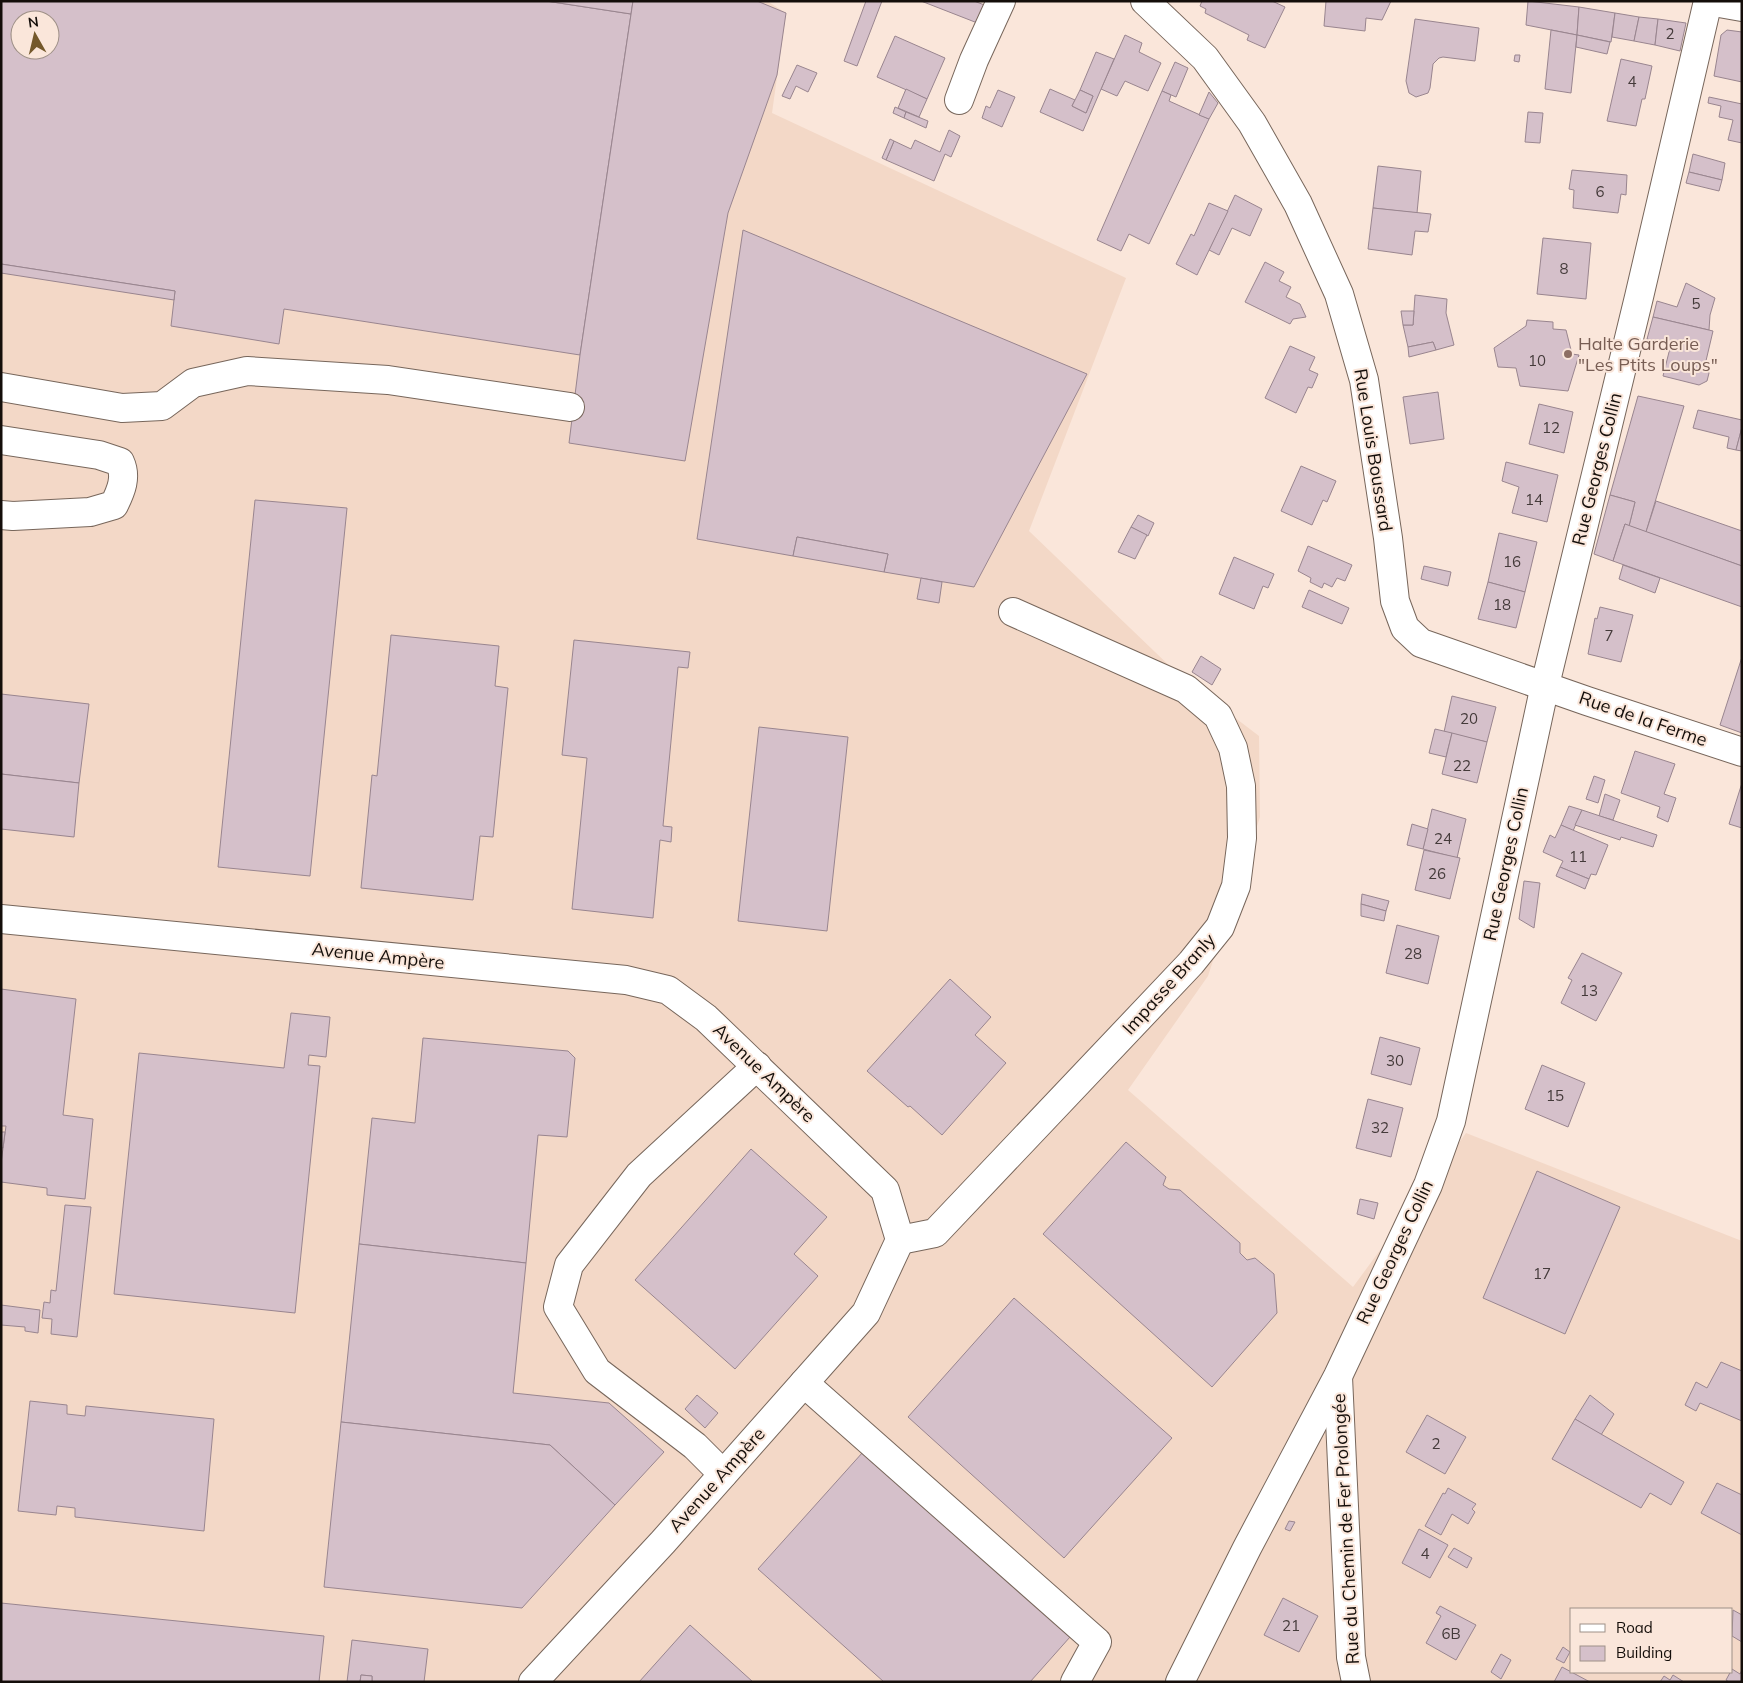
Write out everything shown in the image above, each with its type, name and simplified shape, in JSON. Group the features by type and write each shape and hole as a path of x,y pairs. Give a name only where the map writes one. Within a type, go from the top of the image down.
{"street":[{"path":"959,100 974,60 1001,1"},
{"name":"Rue Louis Boussard","path":"1145,1 1205,58 1252,123 1298,204 1339,294 1364,380 1388,538 1395,601 1405,628 1421,643 1545,685"},
{"path":"1708,1 1742,7"},
{"name":"Rue Georges Collin","path":"1180,1682 1246,1548 1338,1376 1428,1185 1451,1121 1545,685 1637,306 1708,1"},
{"path":"1,387 122,408 162,406 193,383 247,371 388,380 570,406"},
{"path":"1,440 99,455 120,462 124,470 122,490 114,505 90,512 13,516 1,514"},
{"name":"Impasse Branly","path":"900,1240 935,1233 1192,963 1220,927 1236,886 1242,838 1241,786 1234,748 1218,716 1186,689 1013,612"},
{"name":"Rue de la Ferme","path":"1545,685 1742,752"},
{"name":"Avenue Ampère","path":"1,919 626,980 668,990 706,1018 885,1190 900,1240 866,1313 663,1542 533,1682"},
{"path":"723,1474 695,1446 597,1371 558,1307 569,1265 638,1175 757,1066"},
{"name":"Rue du Chemin de Fer Prolongée","path":"1338,1376 1351,1657 1356,1682"},
{"path":"804,1383 1097,1642 1075,1682"}],"shaded area":[{"path":"1,1 767,1 786,13 772,113 1126,278 1029,531 1179,675 1259,736 1260,817 1208,976 1128,1090 1353,1287 1466,1133 1742,1241 1742,1682 1,1682"}],"building":[{"path":"1,1 546,1 631,14 580,355 284,309 279,344 171,326 175,291 1,264"},
{"path":"546,1 633,1 631,14"},
{"path":"633,1 757,1 786,13 777,75 728,213 685,461 569,443 580,355"},
{"path":"866,1 882,1 857,66 844,61"},
{"path":"921,1 974,1 987,6 980,24"},
{"path":"1202,1 1272,1 1285,7 1265,48 1247,40 1249,35 1205,13 1206,9 1200,6"},
{"path":"1326,1 1391,1 1382,20 1366,18 1365,31 1324,26"},
{"path":"1528,1 1579,7 1577,35 1526,25"},
{"path":"1579,7 1615,13 1611,42 1577,35"},
{"path":"1615,13 1639,17 1634,41 1612,37"},
{"path":"1639,17 1658,19 1655,45 1634,41"},
{"path":"1415,19 1479,28 1475,61 1439,58 1433,64 1428,93 1416,97 1409,93 1406,81"},
{"path":"1658,19 1686,23 1680,51 1655,45"},
{"path":"1551,30 1577,35 1571,93 1545,89"},
{"path":"1727,30 1742,32 1742,82 1714,76 1721,35"},
{"path":"1125,35 1142,43 1139,52 1161,63 1148,91 1125,81 1117,96 1101,89"},
{"path":"1577,35 1610,42 1607,54 1576,47"},
{"path":"895,36 945,58 927,99 877,77"},
{"path":"1096,52 1114,59 1083,131 1040,112 1050,89 1075,100 1072,106 1086,113 1093,96 1080,90"},
{"path":"1515,55 1520,55 1519,62 1514,61"},
{"path":"1621,59 1652,66 1645,99 1642,99 1636,126 1607,121"},
{"path":"1175,62 1188,68 1176,97 1162,91"},
{"path":"797,65 817,73 808,92 796,86 790,99 782,96"},
{"path":"906,89 927,99 919,117 898,108"},
{"path":"998,90 1015,97 1002,127 982,118 986,106 990,108"},
{"path":"1080,90 1093,96 1086,113 1072,106"},
{"path":"1162,91 1171,95 1169,101 1209,119 1149,244 1129,234 1121,251 1097,240"},
{"path":"1209,92 1218,103 1209,119 1199,115"},
{"path":"1709,97 1742,104 1742,143 1728,140 1733,120 1719,117 1721,106 1708,103"},
{"path":"895,107 906,112 904,118 893,113"},
{"path":"906,112 928,121 926,128 904,118"},
{"path":"1528,112 1543,113 1540,143 1525,142"},
{"path":"949,130 960,136 951,157 945,154 934,181 886,160 894,141 911,149 915,140 940,152"},
{"path":"890,139 894,141 886,160 882,158"},
{"path":"1693,154 1725,163 1722,180 1689,172"},
{"path":"1378,166 1421,171 1417,213 1373,208"},
{"path":"1572,170 1627,175 1626,195 1621,194 1618,213 1573,208 1574,190 1569,189"},
{"path":"1689,172 1722,180 1719,191 1686,183"},
{"path":"1235,195 1262,209 1250,236 1232,228 1219,255 1209,250"},
{"path":"1209,203 1228,211 1197,275 1176,264 1191,234 1194,236"},
{"path":"1373,208 1431,214 1428,232 1415,231 1412,255 1368,249"},
{"path":"743,230 1087,374 974,587 884,572 888,554 797,537 793,556 697,539"},
{"path":"1543,238 1591,243 1586,299 1537,294"},
{"path":"1265,262 1284,272 1279,281 1291,287 1286,297 1300,304 1306,317 1293,319 1290,324 1245,302"},
{"path":"1,264 175,291 174,300 1,273"},
{"path":"1686,283 1715,298 1710,315 1709,330 1653,317 1657,301 1677,307"},
{"path":"1415,295 1447,299 1446,313 1454,345 1436,350 1433,342 1408,347 1403,325 1413,325"},
{"path":"1401,311 1414,311 1413,325 1403,325"},
{"path":"1653,317 1713,331 1705,365 1709,373 1707,381 1699,385 1663,376 1671,344 1647,339"},
{"path":"1527,320 1553,322 1553,329 1566,330 1572,354 1579,355 1568,391 1520,386 1516,368 1498,367 1494,348 1526,326"},
{"path":"1433,342 1436,350 1409,357 1408,347"},
{"path":"1290,346 1315,357 1309,370 1318,374 1312,388 1308,387 1296,413 1265,398"},
{"path":"1438,392 1444,439 1410,444 1403,397"},
{"path":"1638,396 1684,406 1646,532 1629,526 1635,502 1610,495"},
{"path":"1539,404 1573,412 1564,453 1529,444"},
{"path":"1698,410 1742,420 1736,450 1727,448 1729,437 1693,428"},
{"path":"1742,427 1742,451 1736,450"},
{"path":"1506,462 1558,475 1547,522 1512,513 1519,487 1502,481"},
{"path":"1301,466 1336,481 1327,502 1323,500 1312,525 1281,511"},
{"path":"1610,495 1635,502 1629,526 1625,524 1613,561 1594,554"},
{"path":"255,500 347,508 310,876 218,867"},
{"path":"1656,501 1742,531 1742,566 1646,532"},
{"path":"1138,515 1154,523 1148,536 1131,527"},
{"path":"1625,524 1742,566 1742,607 1613,561"},
{"path":"1131,527 1147,535 1135,559 1118,552"},
{"path":"1499,533 1537,542 1525,592 1488,582"},
{"path":"797,537 888,554 884,572 793,556"},
{"path":"1308,546 1352,565 1345,581 1337,578 1332,587 1324,583 1322,588 1310,582 1311,578 1298,571"},
{"path":"1234,557 1274,574 1268,588 1263,586 1254,609 1219,594"},
{"path":"1623,565 1660,578 1655,593 1619,579"},
{"path":"1424,566 1451,572 1448,586 1421,579"},
{"path":"921,578 942,582 939,603 917,599"},
{"path":"1488,582 1525,592 1516,628 1478,619"},
{"path":"1309,590 1349,608 1342,624 1302,607"},
{"path":"1600,607 1633,615 1621,662 1588,654 1595,618 1597,619"},
{"path":"391,635 499,646 495,686 508,688 493,837 480,836 473,900 361,888 372,775 377,776"},
{"path":"574,640 690,652 688,668 678,667 663,826 672,827 671,842 660,840 653,918 572,909 587,758 562,755"},
{"path":"1201,656 1221,669 1212,685 1192,672"},
{"path":"1742,657 1742,733 1720,725"},
{"path":"1,694 89,704 79,783 1,774"},
{"path":"1452,696 1496,707 1487,742 1444,732"},
{"path":"759,727 848,737 827,931 738,921"},
{"path":"1435,729 1452,733 1446,757 1429,753"},
{"path":"1452,733 1487,742 1477,783 1442,774"},
{"path":"1635,751 1675,764 1664,794 1676,798 1668,822 1657,817 1660,807 1621,793"},
{"path":"1,774 79,783 74,837 1,829"},
{"path":"1594,776 1605,780 1598,803 1586,799"},
{"path":"1742,783 1742,828 1729,824"},
{"path":"1605,794 1620,800 1613,820 1599,816"},
{"path":"1569,806 1582,810 1573,831 1561,825"},
{"path":"1432,809 1466,819 1457,858 1423,849"},
{"path":"1582,810 1657,835 1653,847 1621,837 1620,840 1575,825"},
{"path":"1412,824 1428,829 1423,849 1407,845"},
{"path":"1561,825 1608,845 1596,875 1591,874 1589,879 1560,867 1563,861 1543,852 1550,835 1555,838"},
{"path":"1424,850 1460,858 1450,899 1415,890"},
{"path":"1560,867 1589,879 1585,889 1556,876"},
{"path":"1524,881 1540,883 1534,928 1519,919"},
{"path":"1362,894 1389,901 1386,911 1361,904"},
{"path":"1361,904 1386,911 1384,921 1361,916"},
{"path":"1397,925 1439,936 1428,984 1386,973"},
{"path":"1582,953 1622,973 1596,1021 1561,1003 1572,980 1568,978"},
{"path":"950,979 991,1017 975,1035 1006,1063 942,1135 867,1071"},
{"path":"1,989 76,999 63,1115 93,1119 85,1199 47,1195 47,1188 1,1182 1,1163 6,1126 1,1126"},
{"path":"291,1013 330,1017 326,1057 309,1055 308,1065 320,1066 295,1313 114,1294 139,1053 284,1068"},
{"path":"1380,1037 1420,1048 1411,1085 1371,1074"},
{"path":"423,1038 568,1051 575,1058 567,1137 538,1135 526,1263 359,1244 372,1118 415,1123"},
{"path":"1542,1065 1585,1083 1568,1127 1525,1109"},
{"path":"1368,1099 1403,1108 1391,1157 1356,1148"},
{"path":"1,1132 5,1132 3,1148 1,1148"},
{"path":"1126,1142 1166,1177 1163,1185 1169,1189 1180,1190 1240,1243 1240,1253 1247,1260 1255,1258 1274,1274 1277,1313 1212,1387 1043,1234"},
{"path":"751,1149 827,1217 794,1254 818,1276 735,1369 635,1280"},
{"path":"1537,1171 1620,1207 1565,1334 1483,1298"},
{"path":"1360,1199 1378,1203 1374,1219 1357,1214"},
{"path":"65,1205 91,1207 77,1337 51,1334 52,1319 42,1318 44,1302 50,1303 51,1290 56,1291"},
{"path":"359,1244 526,1263 513,1393 609,1403 664,1452 615,1505 550,1445 341,1422"},
{"path":"1014,1298 1172,1438 1064,1558 908,1417"},
{"path":"1,1305 40,1310 38,1333 25,1331 25,1327 1,1325"},
{"path":"1721,1362 1742,1371 1742,1421 1700,1403 1696,1411 1685,1405 1696,1382 1707,1388"},
{"path":"697,1395 718,1413 705,1428 685,1409"},
{"path":"1590,1395 1614,1414 1601,1435 1575,1419"},
{"path":"30,1401 67,1405 67,1414 85,1416 86,1406 214,1419 204,1531 75,1517 75,1508 57,1506 56,1515 18,1511"},
{"path":"1427,1415 1466,1437 1445,1474 1406,1452"},
{"path":"1575,1419 1684,1482 1671,1505 1650,1493 1641,1508 1552,1459"},
{"path":"341,1422 550,1445 615,1505 522,1608 324,1587"},
{"path":"863,1452 1070,1637 1030,1682 884,1682 758,1569"},
{"path":"1717,1483 1742,1495 1742,1535 1701,1513"},
{"path":"1448,1488 1476,1504 1472,1509 1475,1512 1468,1524 1452,1514 1441,1535 1425,1526 1443,1493 1445,1494"},
{"path":"1289,1521 1295,1522 1290,1531 1285,1529"},
{"path":"1419,1529 1448,1545 1430,1578 1402,1563"},
{"path":"1454,1548 1472,1558 1467,1568 1448,1557"},
{"path":"1283,1598 1318,1616 1299,1652 1264,1635"},
{"path":"1,1603 324,1636 319,1682 1,1682"},
{"path":"1440,1606 1476,1625 1456,1660 1426,1643 1441,1616 1436,1613"},
{"path":"1733,1610 1742,1615 1742,1642 1733,1637"},
{"path":"690,1625 753,1682 639,1682"},
{"path":"352,1640 428,1649 424,1682 372,1682 372,1676 361,1675 360,1682 347,1682"},
{"path":"1563,1647 1570,1652 1564,1663 1556,1659"},
{"path":"1501,1654 1511,1660 1501,1679 1491,1672"},
{"path":"1562,1667 1570,1673 1590,1682 1554,1682"},
{"path":"1733,1670 1740,1674 1742,1670 1742,1682 1729,1682 1726,1680 1730,1673 1733,1673"},
{"path":"361,1675 372,1676 372,1682 360,1682"},
{"path":"1673,1675 1684,1682 1660,1682 1664,1676 1670,1680"}],"place":[{"name":"Halte Garderie \"Les Ptits Loups\"","path":"1568,354"}]}
